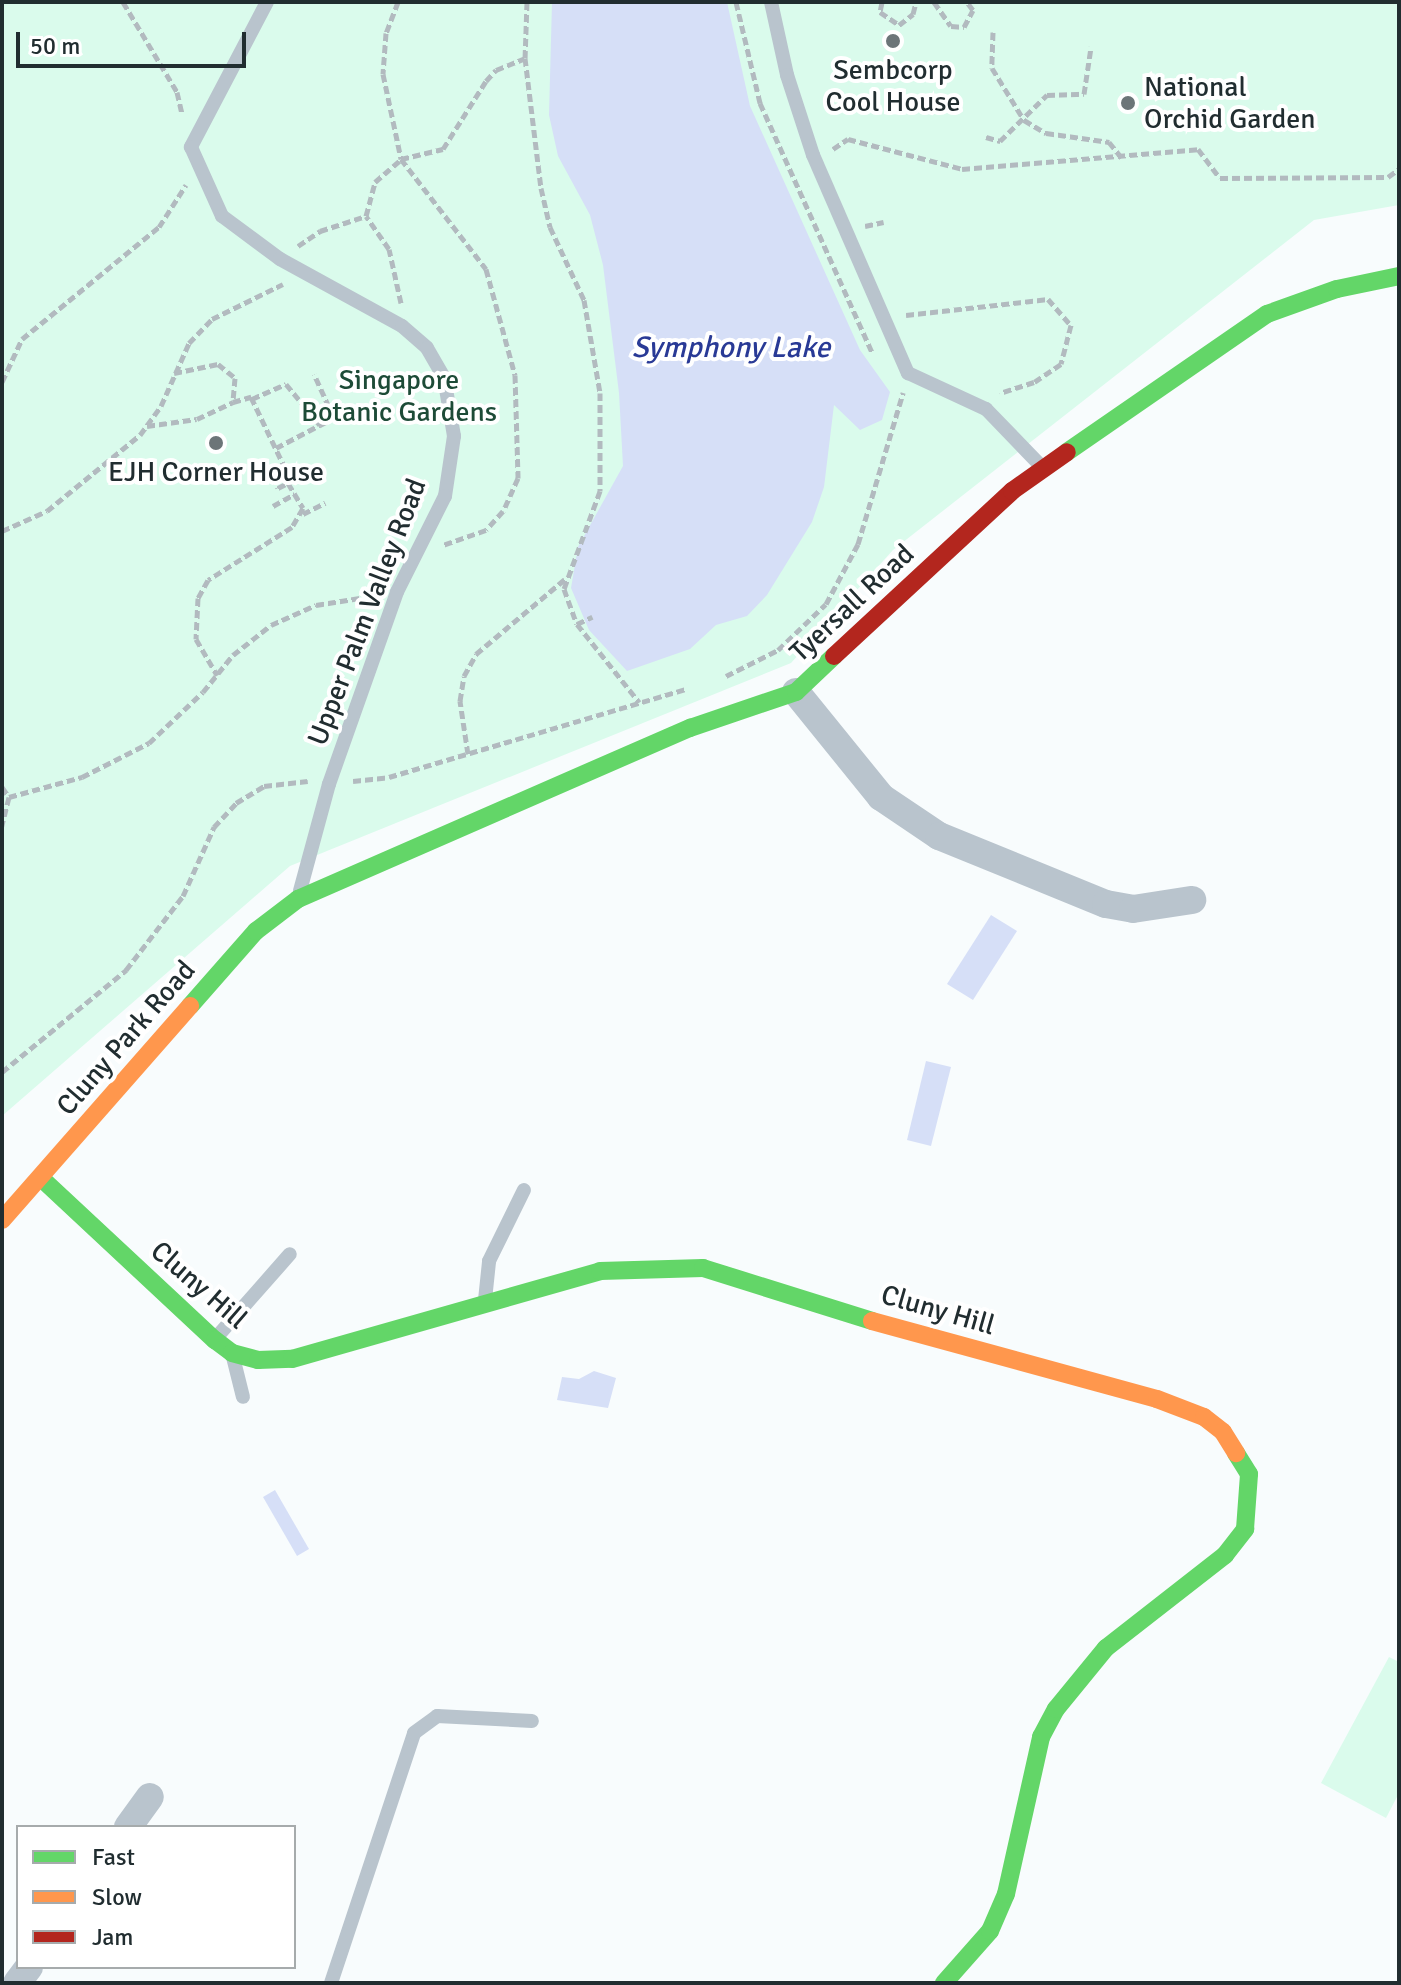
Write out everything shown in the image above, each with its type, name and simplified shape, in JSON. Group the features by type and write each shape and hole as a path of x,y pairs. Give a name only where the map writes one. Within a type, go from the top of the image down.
{"street":[{"name":"Tyersall Road","path":"298,899 690,728 796,692 1012,491 1267,314 1337,289 1399,276"},
{"path":"796,692 881,797 939,836 1106,904 1133,909 1192,900"},
{"name":"Cluny Park Road","path":"2,1220 256,931 298,899"},
{"name":"Cluny Hill","path":"41,1178 215,1340 232,1353 270,1361 292,1359 600,1271 703,1268 900,1330 1157,1399 1204,1417 1237,1452 1249,1474 1245,1529 1225,1555 1106,1648 1056,1709 1041,1737 1006,1894 990,1931 944,1983"},
{"path":"129,1825 150,1797"}],"lane":[{"path":"191,147 267,2"},
{"path":"771,2 787,75 813,155 886,316 908,373 986,409 1044,469"},
{"name":"Upper Palm Valley Road","path":"191,147 222,216 280,259 402,326 427,348 444,377 454,436 445,496 397,592 329,784 298,899"},
{"path":"484,1304 489,1261 524,1190"},
{"path":"215,1340 290,1254"},
{"path":"232,1353 243,1397"},
{"path":"331,1983 414,1733 437,1716 532,1721"}],"path":[{"path":"2,379 22,339 159,227 190,179 191,147 177,92 123,2"},
{"path":"398,2 386,33 383,74 401,159 486,269 515,375 520,452 518,478 503,511 486,530 463,541 419,549"},
{"path":"468,754 460,701 464,676 476,654 566,578 600,491 600,393 584,300 550,227 541,188 525,58 527,2"},
{"path":"882,2 880,12 899,25 913,14 916,2"},
{"path":"934,2 951,26 964,27 973,10 967,2"},
{"path":"993,32 992,68 1024,120 1046,133 1109,142 1122,159"},
{"path":"986,137 1000,141 1047,95 1084,94 1091,47"},
{"path":"402,326 401,287 389,249 366,216 375,182 401,159 443,149 455,139 486,81 496,70 525,58"},
{"path":"813,155 848,139 962,169 1122,159 1198,149 1220,178 1388,177 1399,169"},
{"path":"280,259 320,231 366,216"},
{"path":"2,531 47,511 146,426 161,406 189,343 212,319 306,274"},
{"path":"886,316 1048,299 1071,325 1061,364 1034,382 972,403"},
{"path":"174,373 218,364 235,378 233,402"},
{"path":"718,680 778,650 826,604 858,544 908,373"},
{"path":"276,448 334,418 314,374"},
{"path":"146,426 197,419 233,402 252,399 286,384 320,425"},
{"path":"252,399 286,470 272,476 278,488 288,483 302,514"},
{"path":"273,506 295,494"},
{"path":"217,675 196,639 198,598 208,580 292,527 302,514 325,503"},
{"path":"566,578 577,624 639,702"},
{"path":"9,797 82,777 149,743 271,625 316,605 397,592"},
{"path":"577,624 592,617"},
{"path":"2,1072 126,970 183,896 214,827 236,803 264,786 296,780 329,784 389,777 692,688"},
{"path":"2,787 9,797 2,826"}],"green space":[{"name":"Singapore Botanic Gardens","path":"2,2 1399,2 1399,205 1314,220 893,550 791,663 290,866 2,1116"},
{"path":"1389,1657 1399,1662 1399,1793 1386,1818 1321,1783"}],"water":[{"name":"Symphony Lake","path":"552,2 727,2 750,106 860,350 890,392 882,420 860,430 834,405 824,487 812,522 767,595 747,616 716,625 690,649 627,671 589,630 571,588 578,547 623,466 619,393 603,265 590,215 558,156 549,115"},
{"path":"991,915 1017,931 973,1000 947,984"},
{"path":"926,1061 951,1067 931,1146 907,1140"},
{"path":"594,1371 616,1378 608,1408 557,1400 562,1377 579,1379"},
{"path":"275,1490 309,1549 297,1556 263,1497"}],"traffic: fast":[{"path":"1067,452 1267,314 1337,289 1399,276"},
{"path":"190,1006 256,931 298,899 690,728 796,692 834,656"},
{"path":"41,1178 215,1340 232,1353 258,1360 292,1359 600,1271 703,1268 872,1321"},
{"path":"944,1983 990,1931 1006,1894 1041,1737 1056,1709 1106,1648 1225,1555 1245,1529 1249,1474 1236,1453"}],"traffic: slow":[{"path":"2,1220 190,1006"},
{"path":"872,1321 1157,1399 1204,1417 1223,1432 1236,1453"}],"traffic: jam":[{"path":"834,656 1012,491 1067,452"}],"place":[{"name":"Sembcorp Cool House","path":"893,41"},
{"name":"National Orchid Garden","path":"1128,103"},
{"name":"EJH Corner House","path":"216,443"}]}
